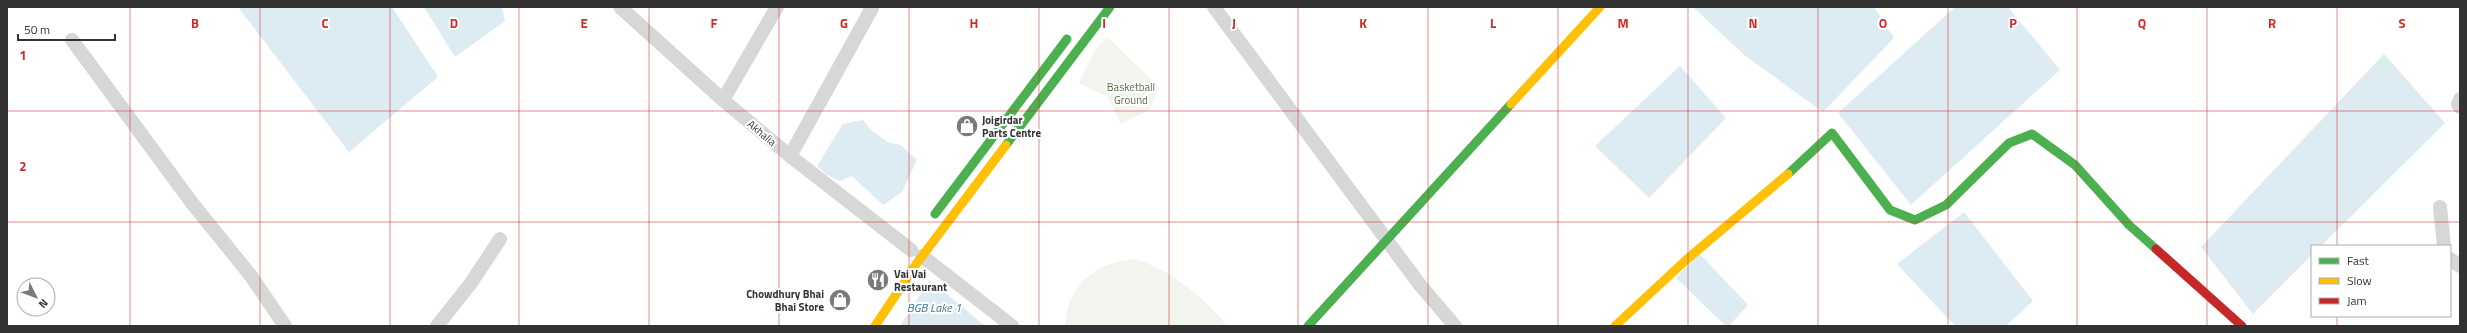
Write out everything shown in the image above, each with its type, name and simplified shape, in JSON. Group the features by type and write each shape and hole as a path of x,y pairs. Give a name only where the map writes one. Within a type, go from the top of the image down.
{"street":[{"name":"Akhalia","path":"620,7 722,100 790,156 913,252 1012,326"},
{"path":"722,100 777,7"},
{"path":"875,326 913,252 1110,7"},
{"path":"1214,7 1388,241 1455,326"},
{"path":"1308,326 1388,241 1600,7"},
{"path":"790,156 872,8"},
{"path":"929,224 1072,31"},
{"path":"72,40 192,203 251,276 285,326"},
{"path":"2460,100 2460,106"},
{"path":"1615,326 1686,260 1821,145 1832,133 1890,210 1914,220 1946,205 2009,143 2032,134 2075,165 2129,225 2242,326"},
{"path":"2440,207 2444,245"},
{"path":"437,326 471,283 500,239"},
{"path":"2451,260 2460,266"}],"green space":[{"name":"Basketball Ground","path":"1107,37 1159,87 1149,110 1121,124 1108,97 1079,83 1096,49"},
{"path":"1135,259 1174,277 1208,305 1227,326 1065,326 1067,311 1072,298 1078,287 1086,278 1108,265"}],"water":[{"path":"238,7 392,7 438,77 349,152"},
{"path":"424,7 502,7 505,21 455,57"},
{"path":"1693,7 1874,7 1894,38 1823,112 1743,54"},
{"path":"1955,7 2008,7 2060,70 1911,205 1838,113"},
{"path":"2384,54 2445,123 2322,245 2311,245 2311,256 2253,314 2201,247"},
{"path":"1680,66 1726,118 1649,198 1595,146"},
{"path":"863,120 870,129 889,143 901,145 917,160 902,192 883,205 852,176 840,181 827,175 817,166 843,124"},
{"path":"1964,212 2033,301 2006,326 1955,326 1897,264"},
{"path":"1699,253 1748,305 1729,326 1726,326 1676,278"},
{"name":"BGB Lake 1","path":"930,280 985,326 900,326"}],"traffic: fast":[{"path":"1006,145 1110,7"},
{"path":"935,214 1067,39"},
{"path":"1308,326 1511,104"},
{"path":"1788,174 1832,133 1890,210 1915,220 1946,205 2009,143 2032,134 2075,165 2129,225 2156,249"}],"traffic: slow":[{"path":"1511,104 1600,7"},
{"path":"875,326 917,263 1006,145"},
{"path":"1615,326 1686,260 1788,174"}],"traffic: jam":[{"path":"2156,249 2242,326"}],"place":[{"name":"Joigirdar Parts Centre","path":"967,126"},
{"name":"Vai Vai Restaurant","path":"878,280"},
{"name":"Chowdhury Bhai Bhai Store","path":"840,300"}]}
